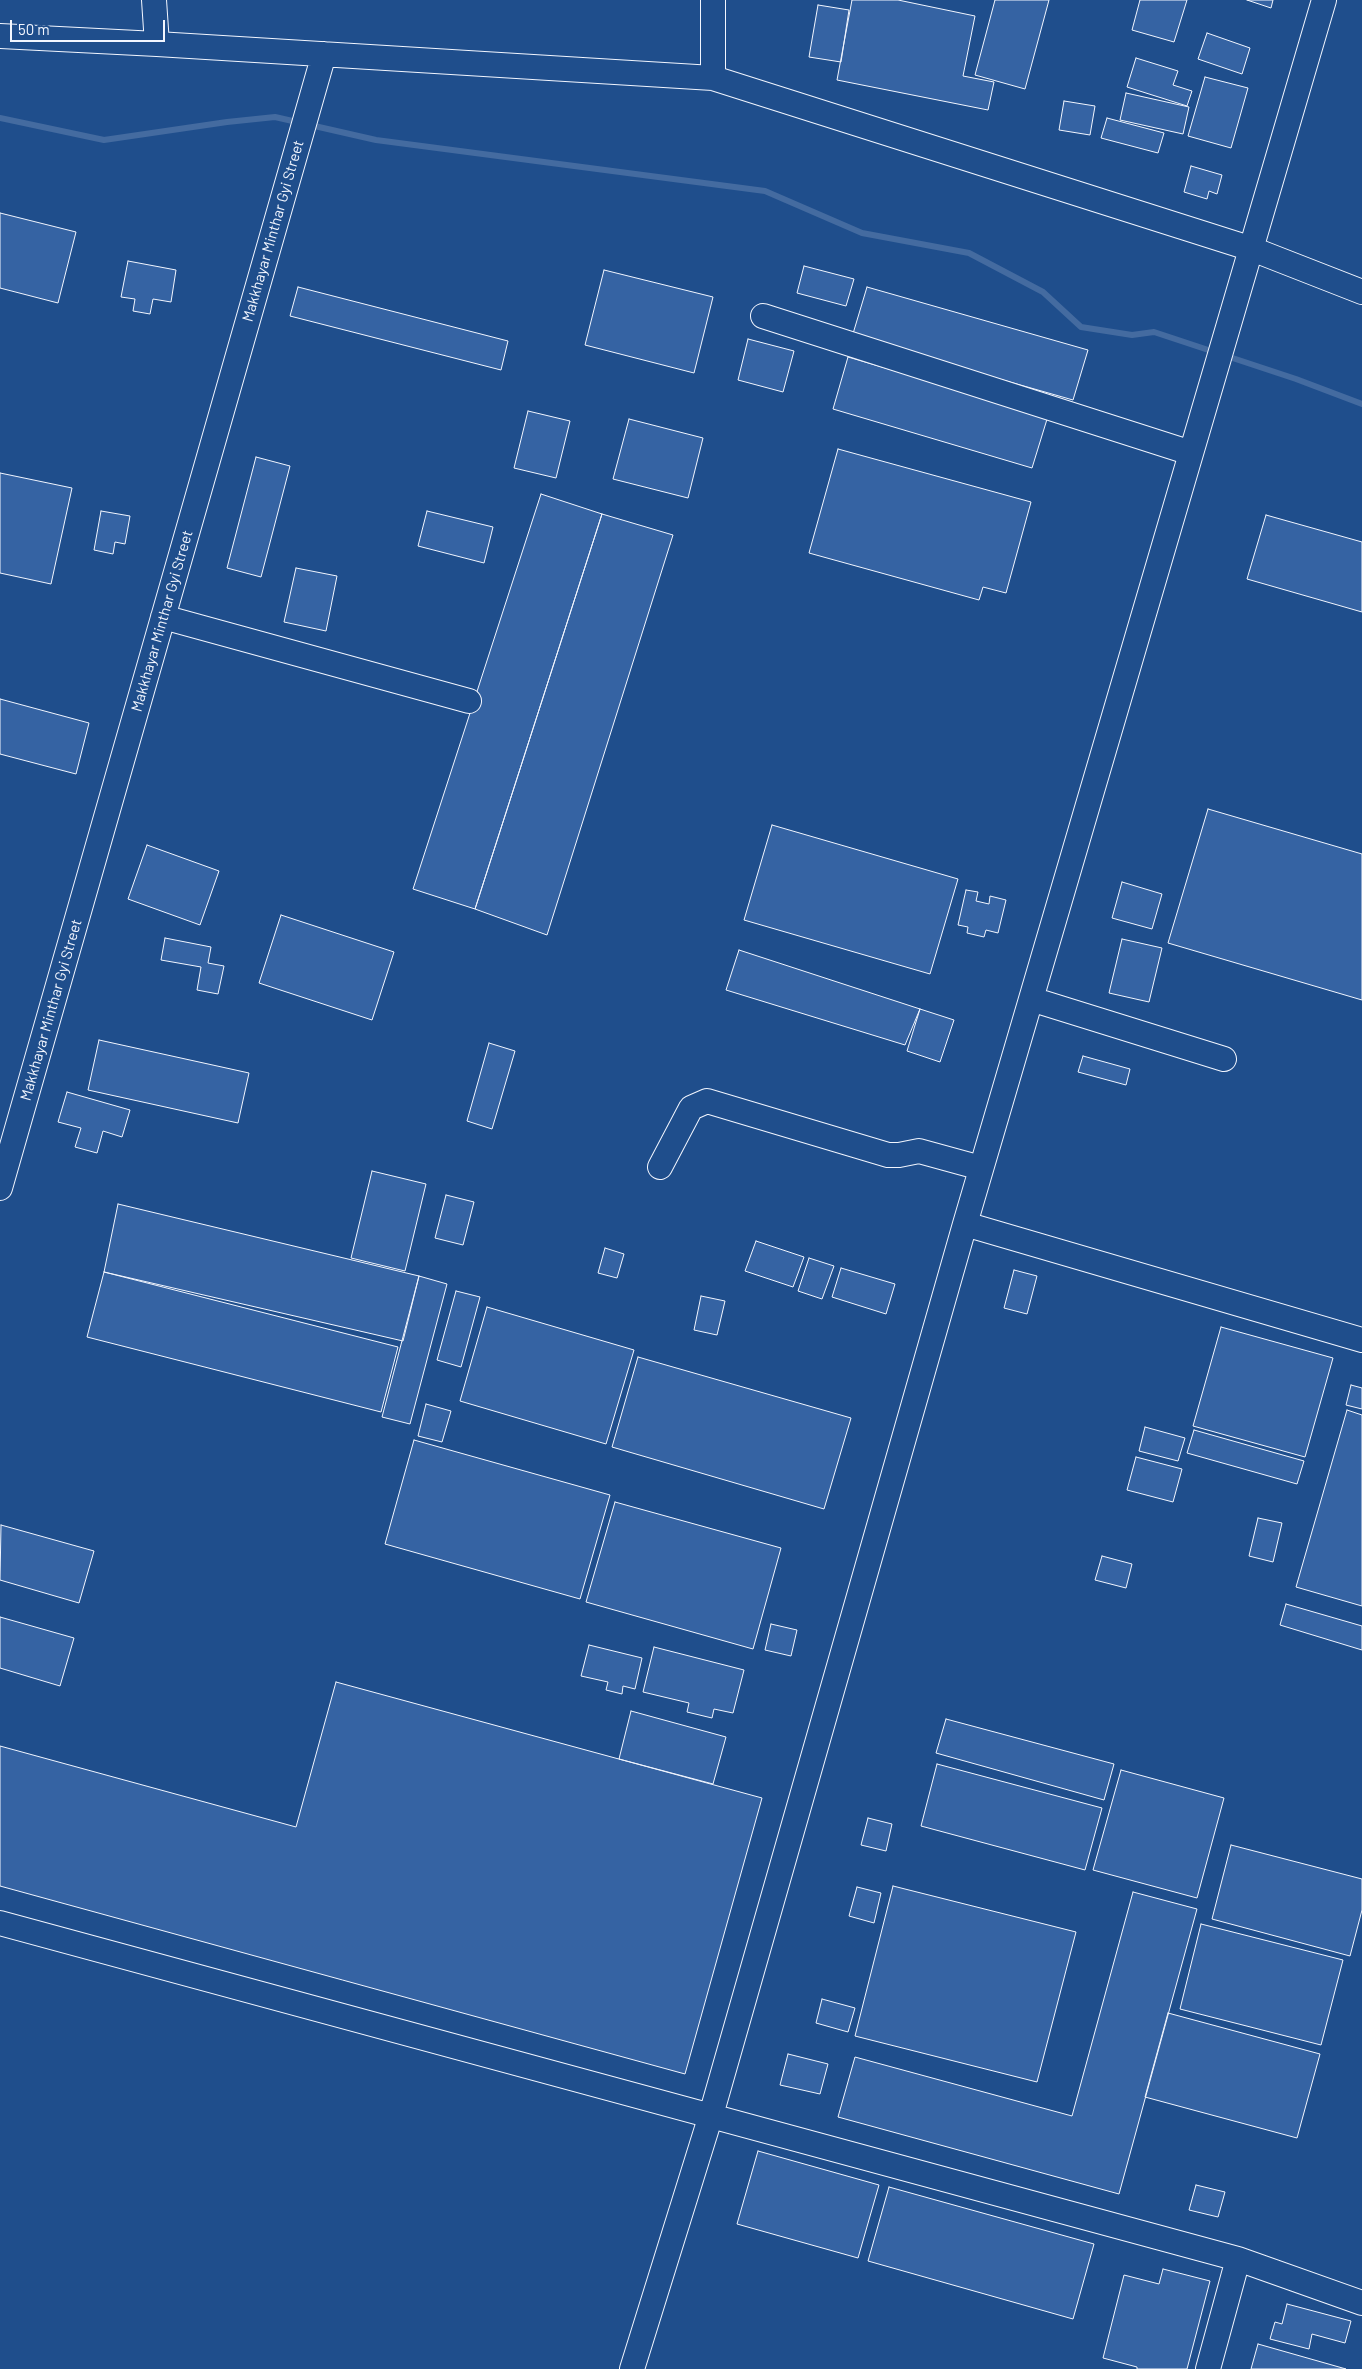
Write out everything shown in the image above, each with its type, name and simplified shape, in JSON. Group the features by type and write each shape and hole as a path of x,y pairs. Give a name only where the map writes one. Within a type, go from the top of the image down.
{"street":[{"path":"154,0 157,44"},
{"path":"713,0 713,78"},
{"path":"632,2369 710,2116 981,1168 1324,0"},
{"path":"0,36 713,78 1252,249 1362,292"},
{"name":"Makkhayar Minthar Gyi Street","path":"0,1188 324,54"},
{"path":"763,316 1191,454"},
{"path":"163,617 469,700"},
{"path":"1031,999 1224,1059"},
{"path":"660,1167 691,1108 707,1101 888,1155 919,1151 981,1168"},
{"path":"965,1224 1362,1340"},
{"path":"0,1924 1238,2259 1362,2303"},
{"path":"1208,2369 1238,2259"}],"building":[{"path":"852,0 898,0 975,16 963,76 994,82 988,110 837,80"},
{"path":"995,0 1049,0 1025,89 975,75"},
{"path":"1140,0 1187,0 1174,42 1132,30"},
{"path":"1247,0 1273,0 1271,8"},
{"path":"818,5 849,10 841,62 809,57"},
{"path":"1207,33 1250,48 1242,74 1198,59"},
{"path":"1136,58 1178,71 1173,85 1192,91 1187,106 1127,87"},
{"path":"1205,77 1248,88 1231,148 1188,136"},
{"path":"1126,93 1189,107 1183,134 1120,120"},
{"path":"1064,101 1095,106 1090,135 1059,130"},
{"path":"1107,118 1164,133 1158,153 1101,138"},
{"path":"1191,166 1222,175 1217,194 1209,191 1207,199 1184,192"},
{"path":"0,213 76,232 58,303 0,288"},
{"path":"128,261 176,270 171,302 153,299 150,314 133,311 135,299 121,297"},
{"path":"804,266 854,279 846,306 797,293"},
{"path":"604,270 713,297 694,373 585,345"},
{"path":"298,287 508,341 501,370 290,316"},
{"path":"867,287 1088,350 1073,400 852,337"},
{"path":"748,339 794,351 783,392 738,380"},
{"path":"848,357 1048,416 1032,468 833,409"},
{"path":"528,411 570,421 556,478 514,468"},
{"path":"629,419 703,438 688,498 613,479"},
{"path":"838,449 1031,502 1006,593 983,587 979,600 809,553"},
{"path":"256,457 290,466 261,577 227,568"},
{"path":"0,473 72,488 51,584 0,573"},
{"path":"541,494 602,514 475,909 413,889"},
{"path":"101,511 130,516 125,544 115,542 113,554 94,550"},
{"path":"427,511 493,527 484,563 418,546"},
{"path":"602,514 673,535 547,935 475,909"},
{"path":"1266,515 1362,542 1362,612 1247,579"},
{"path":"296,568 337,576 326,631 284,622"},
{"path":"0,699 89,723 76,774 0,754"},
{"path":"1208,809 1362,854 1362,1000 1168,943"},
{"path":"772,825 958,879 930,974 744,920"},
{"path":"147,845 219,871 200,925 128,899"},
{"path":"1122,882 1162,894 1152,929 1112,918"},
{"path":"966,890 978,892 976,901 989,904 990,896 1006,900 998,933 986,930 984,937 967,933 968,927 958,925"},
{"path":"281,915 394,952 372,1020 259,983"},
{"path":"165,938 211,947 208,963 224,966 218,994 197,990 201,967 161,960"},
{"path":"1122,939 1162,948 1149,1002 1109,993"},
{"path":"739,950 920,1009 905,1045 726,990"},
{"path":"920,1009 954,1020 940,1062 907,1051"},
{"path":"99,1040 249,1073 238,1123 88,1090"},
{"path":"489,1043 515,1051 492,1129 467,1121"},
{"path":"1083,1056 1130,1069 1126,1085 1078,1072"},
{"path":"67,1092 130,1110 122,1137 103,1131 97,1153 75,1147 81,1128 58,1122"},
{"path":"372,1171 426,1184 405,1271 351,1258"},
{"path":"446,1195 474,1202 463,1245 435,1238"},
{"path":"118,1204 419,1276 403,1341 104,1272"},
{"path":"756,1241 804,1257 793,1287 745,1271"},
{"path":"605,1248 624,1254 617,1278 598,1273"},
{"path":"809,1258 834,1266 822,1299 798,1291"},
{"path":"841,1268 895,1284 886,1314 832,1297"},
{"path":"1014,1270 1037,1276 1027,1314 1004,1308"},
{"path":"104,1272 398,1347 381,1412 87,1337"},
{"path":"419,1276 447,1284 410,1424 382,1417"},
{"path":"456,1291 480,1297 461,1367 437,1360"},
{"path":"701,1296 725,1301 717,1335 694,1330"},
{"path":"487,1307 634,1350 606,1444 460,1401"},
{"path":"1221,1327 1333,1358 1305,1457 1193,1426"},
{"path":"638,1357 851,1418 824,1509 612,1447"},
{"path":"1351,1385 1362,1388 1362,1409 1346,1405"},
{"path":"426,1404 451,1411 442,1442 418,1436"},
{"path":"1347,1410 1362,1415 1362,1606 1296,1587"},
{"path":"1145,1427 1185,1438 1178,1461 1139,1451"},
{"path":"1194,1430 1304,1461 1297,1484 1187,1453"},
{"path":"414,1440 610,1495 580,1599 385,1544"},
{"path":"1136,1457 1182,1469 1173,1502 1127,1490"},
{"path":"615,1502 781,1548 753,1649 586,1602"},
{"path":"1258,1518 1282,1523 1273,1562 1249,1556"},
{"path":"1,1525 94,1551 79,1603 0,1580"},
{"path":"1102,1556 1132,1564 1126,1588 1095,1580"},
{"path":"1286,1604 1362,1626 1362,1650 1280,1625"},
{"path":"0,1617 74,1638 60,1686 0,1668"},
{"path":"771,1624 797,1630 791,1656 765,1650"},
{"path":"589,1645 642,1658 635,1689 623,1686 622,1694 606,1690 608,1682 581,1676"},
{"path":"654,1647 744,1670 733,1713 714,1709 712,1718 687,1712 689,1703 643,1692"},
{"path":"336,1682 762,1798 685,2074 0,1886 0,1746 296,1827"},
{"path":"631,1711 726,1737 713,1784 619,1759"},
{"path":"946,1719 1114,1764 1104,1800 936,1753"},
{"path":"937,1764 1102,1808 1085,1870 921,1826"},
{"path":"1121,1770 1224,1798 1197,1898 1093,1870"},
{"path":"868,1818 892,1824 886,1851 861,1845"},
{"path":"1231,1845 1362,1879 1362,1910 1350,1956 1212,1919"},
{"path":"893,1886 1076,1932 1037,2082 855,2036"},
{"path":"857,1887 881,1893 874,1923 849,1916"},
{"path":"1133,1892 1197,1909 1119,2194 838,2117 855,2057 1072,2116"},
{"path":"1201,1924 1343,1960 1321,2045 1180,2009"},
{"path":"822,1999 855,2008 848,2032 816,2023"},
{"path":"1168,2013 1320,2054 1297,2138 1145,2097"},
{"path":"788,2054 828,2064 820,2094 780,2085"},
{"path":"758,2151 879,2185 858,2258 737,2224"},
{"path":"1196,2185 1225,2192 1218,2217 1189,2210"},
{"path":"889,2187 1094,2244 1073,2319 868,2261"},
{"path":"1163,2269 1210,2281 1187,2369 1137,2369 1137,2367 1103,2358 1124,2275 1159,2284"},
{"path":"1287,2304 1351,2321 1345,2343 1312,2334 1309,2349 1270,2339 1275,2322 1282,2324"},
{"path":"1258,2344 1346,2369 1251,2369"}],"waterway":[{"path":"0,118 104,140 275,117 376,140 765,191 862,233 969,253 1043,292 1081,327 1132,335 1154,332 1296,379 1362,404"}]}
